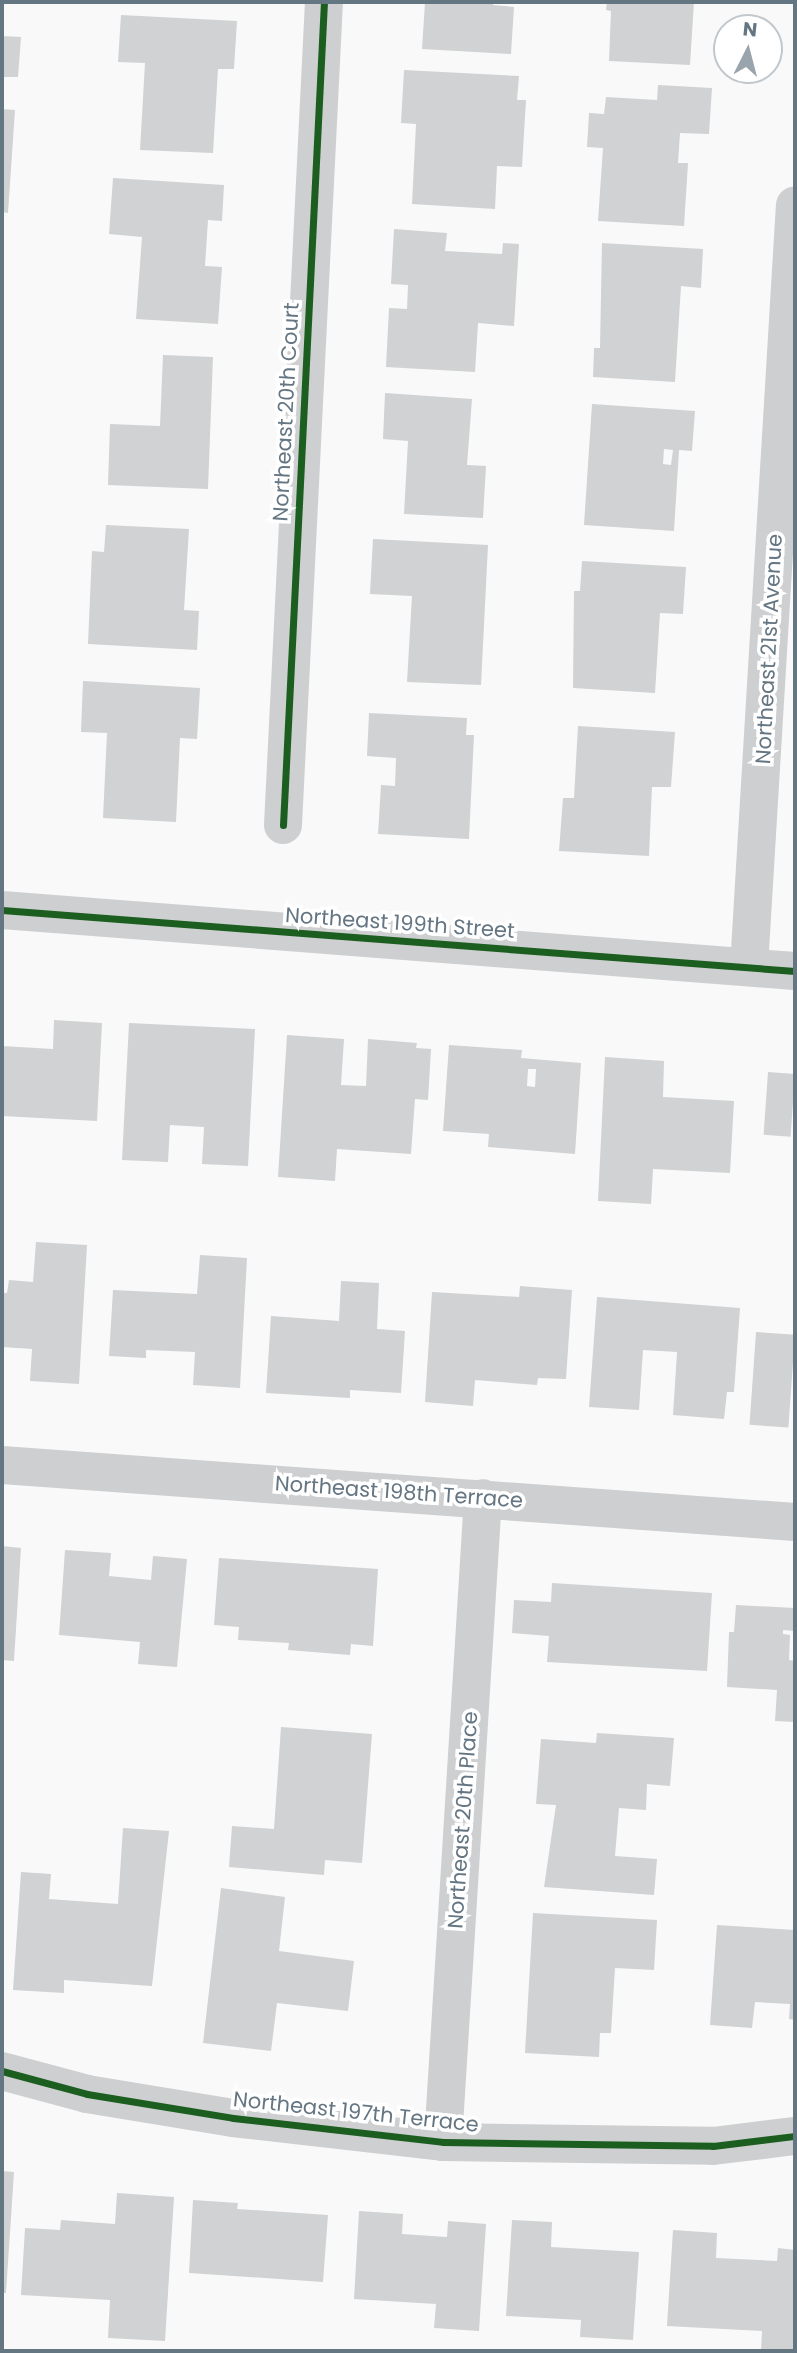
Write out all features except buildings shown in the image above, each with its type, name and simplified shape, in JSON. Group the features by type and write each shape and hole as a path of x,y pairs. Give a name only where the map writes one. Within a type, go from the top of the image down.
{"street":[{"name":"Northeast 20th Court","path":"282,825 324,2"},
{"name":"Northeast 21st Avenue","path":"749,967 795,205"},
{"name":"Northeast 199th Street","path":"2,910 795,971"},
{"name":"Northeast 198th Terrace","path":"2,1465 795,1522"},
{"name":"Northeast 20th Place","path":"443,2142 483,1498"},
{"name":"Northeast 197th Terrace","path":"2,2071 87,2094 206,2114 443,2142 713,2146 795,2136"}],"cycle path":[{"path":"283,825 324,2"},
{"path":"2,910 795,971"},
{"path":"2,2071 87,2094 233,2118 443,2142 713,2146 795,2136"}]}
